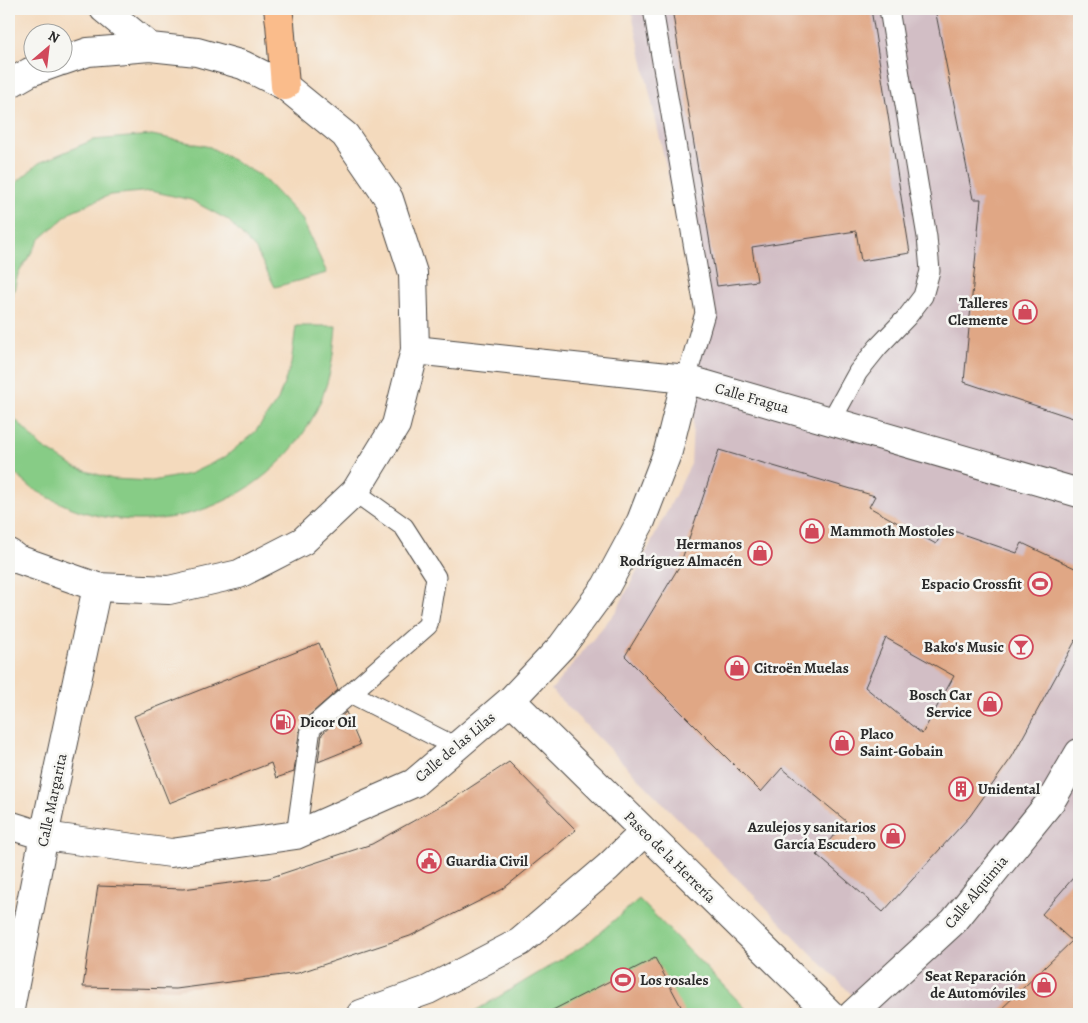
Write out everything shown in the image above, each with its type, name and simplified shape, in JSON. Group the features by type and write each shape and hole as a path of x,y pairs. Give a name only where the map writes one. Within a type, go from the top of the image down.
{"highway":[{"path":"278,9 285,86"}],"street":[{"path":"104,9 150,47"},
{"path":"9,553 17,559 97,587 169,590 239,574 303,541 355,492 396,425 415,350 413,273 389,199 345,135 285,86 242,65 197,52 150,47 88,52 72,58"},
{"path":"9,84 30,72"},
{"name":"Calle Fragua","path":"415,350 686,379 1079,493"},
{"name":"Calle de las Lilas","path":"9,825 44,836 170,853 296,835 414,783 511,700 562,646 606,586 642,521 668,451 686,379"},
{"name":"Calle Margarita","path":"9,1014 44,836 97,587"},
{"name":"Paseo de la Herrería","path":"511,700 830,1014"},
{"name":"Calle Alquimia","path":"853,1014 954,921 1051,801 1079,753"},
{"path":"361,1014 428,990 520,942 608,867 644,832"}],"lane":[{"path":"653,9 705,313 686,379"},
{"path":"831,421 858,372 923,296 930,270 927,238 889,9"},
{"path":"296,835 311,728 428,625 436,577 404,528 355,492"},
{"path":"350,694 456,747"}],"shaded area":[{"path":"631,9 1079,9 1079,1014 871,1014 551,690 617,610 691,464 698,325 674,202"}],"green space":[{"path":"152,135 210,147 261,176 302,219 327,273 275,287 256,250 228,220 191,200 151,191 110,195 72,211 40,239 18,274 9,310 9,189 39,163 93,140"},
{"path":"296,326 336,326 331,366 325,389 310,423 289,453 262,477 232,497 199,511 164,519 128,520 83,512 53,500 32,488 9,469 9,408 15,419 42,447 76,468 113,479 152,481 190,474 225,457 255,432 278,400 291,364"},
{"name":"Los rosales","path":"639,899 751,1014 470,1014 585,945"}],"building":[{"path":"672,9 871,9 910,253 861,261 856,231 752,247 757,281 717,286"},
{"path":"935,9 1079,9 1079,420 964,382 981,199 973,199"},
{"path":"719,450 875,496 869,507 936,544 945,528 1017,553 1022,543 1079,570 1079,634 1012,757 970,816 883,912 817,855 846,821 782,768 761,792 625,656 680,565","holes":["886,638 954,676 922,734 865,687"]},
{"path":"319,643 338,690 304,720 300,726 294,772 276,778 271,763 169,803 134,716"},
{"path":"346,712 360,745 318,762 322,734"},
{"name":"Guardia Civil","path":"509,762 576,830 503,889 410,936 298,973 176,989 83,987 98,886 183,889 269,878 372,844 451,800"},
{"path":"1079,871 1079,1014 996,1014 1072,941 1042,914"},
{"path":"655,958 685,1014 545,1014"}],"place":[{"name":"Talleres Clemente","path":"1025,312"},
{"name":"Mammoth Mostoles","path":"812,531"},
{"name":"Hermanos Rodríguez Almacén","path":"760,553"},
{"name":"Espacio Crossfit","path":"1040,584"},
{"name":"Bako's Music","path":"1021,647"},
{"name":"Citroën Muelas","path":"737,668"},
{"name":"Bosch Car Service","path":"990,704"},
{"name":"Dicor Oil","path":"283,722"},
{"name":"Placo Saint-Gobain","path":"842,743"},
{"name":"Unidental","path":"961,789"},
{"name":"Azulejos y sanitarios García Escudero","path":"893,836"},
{"name":"Guardia Civil","path":"429,861"},
{"name":"Los rosales","path":"623,980"},
{"name":"Seat Reparación de Automóviles","path":"1044,985"}]}
